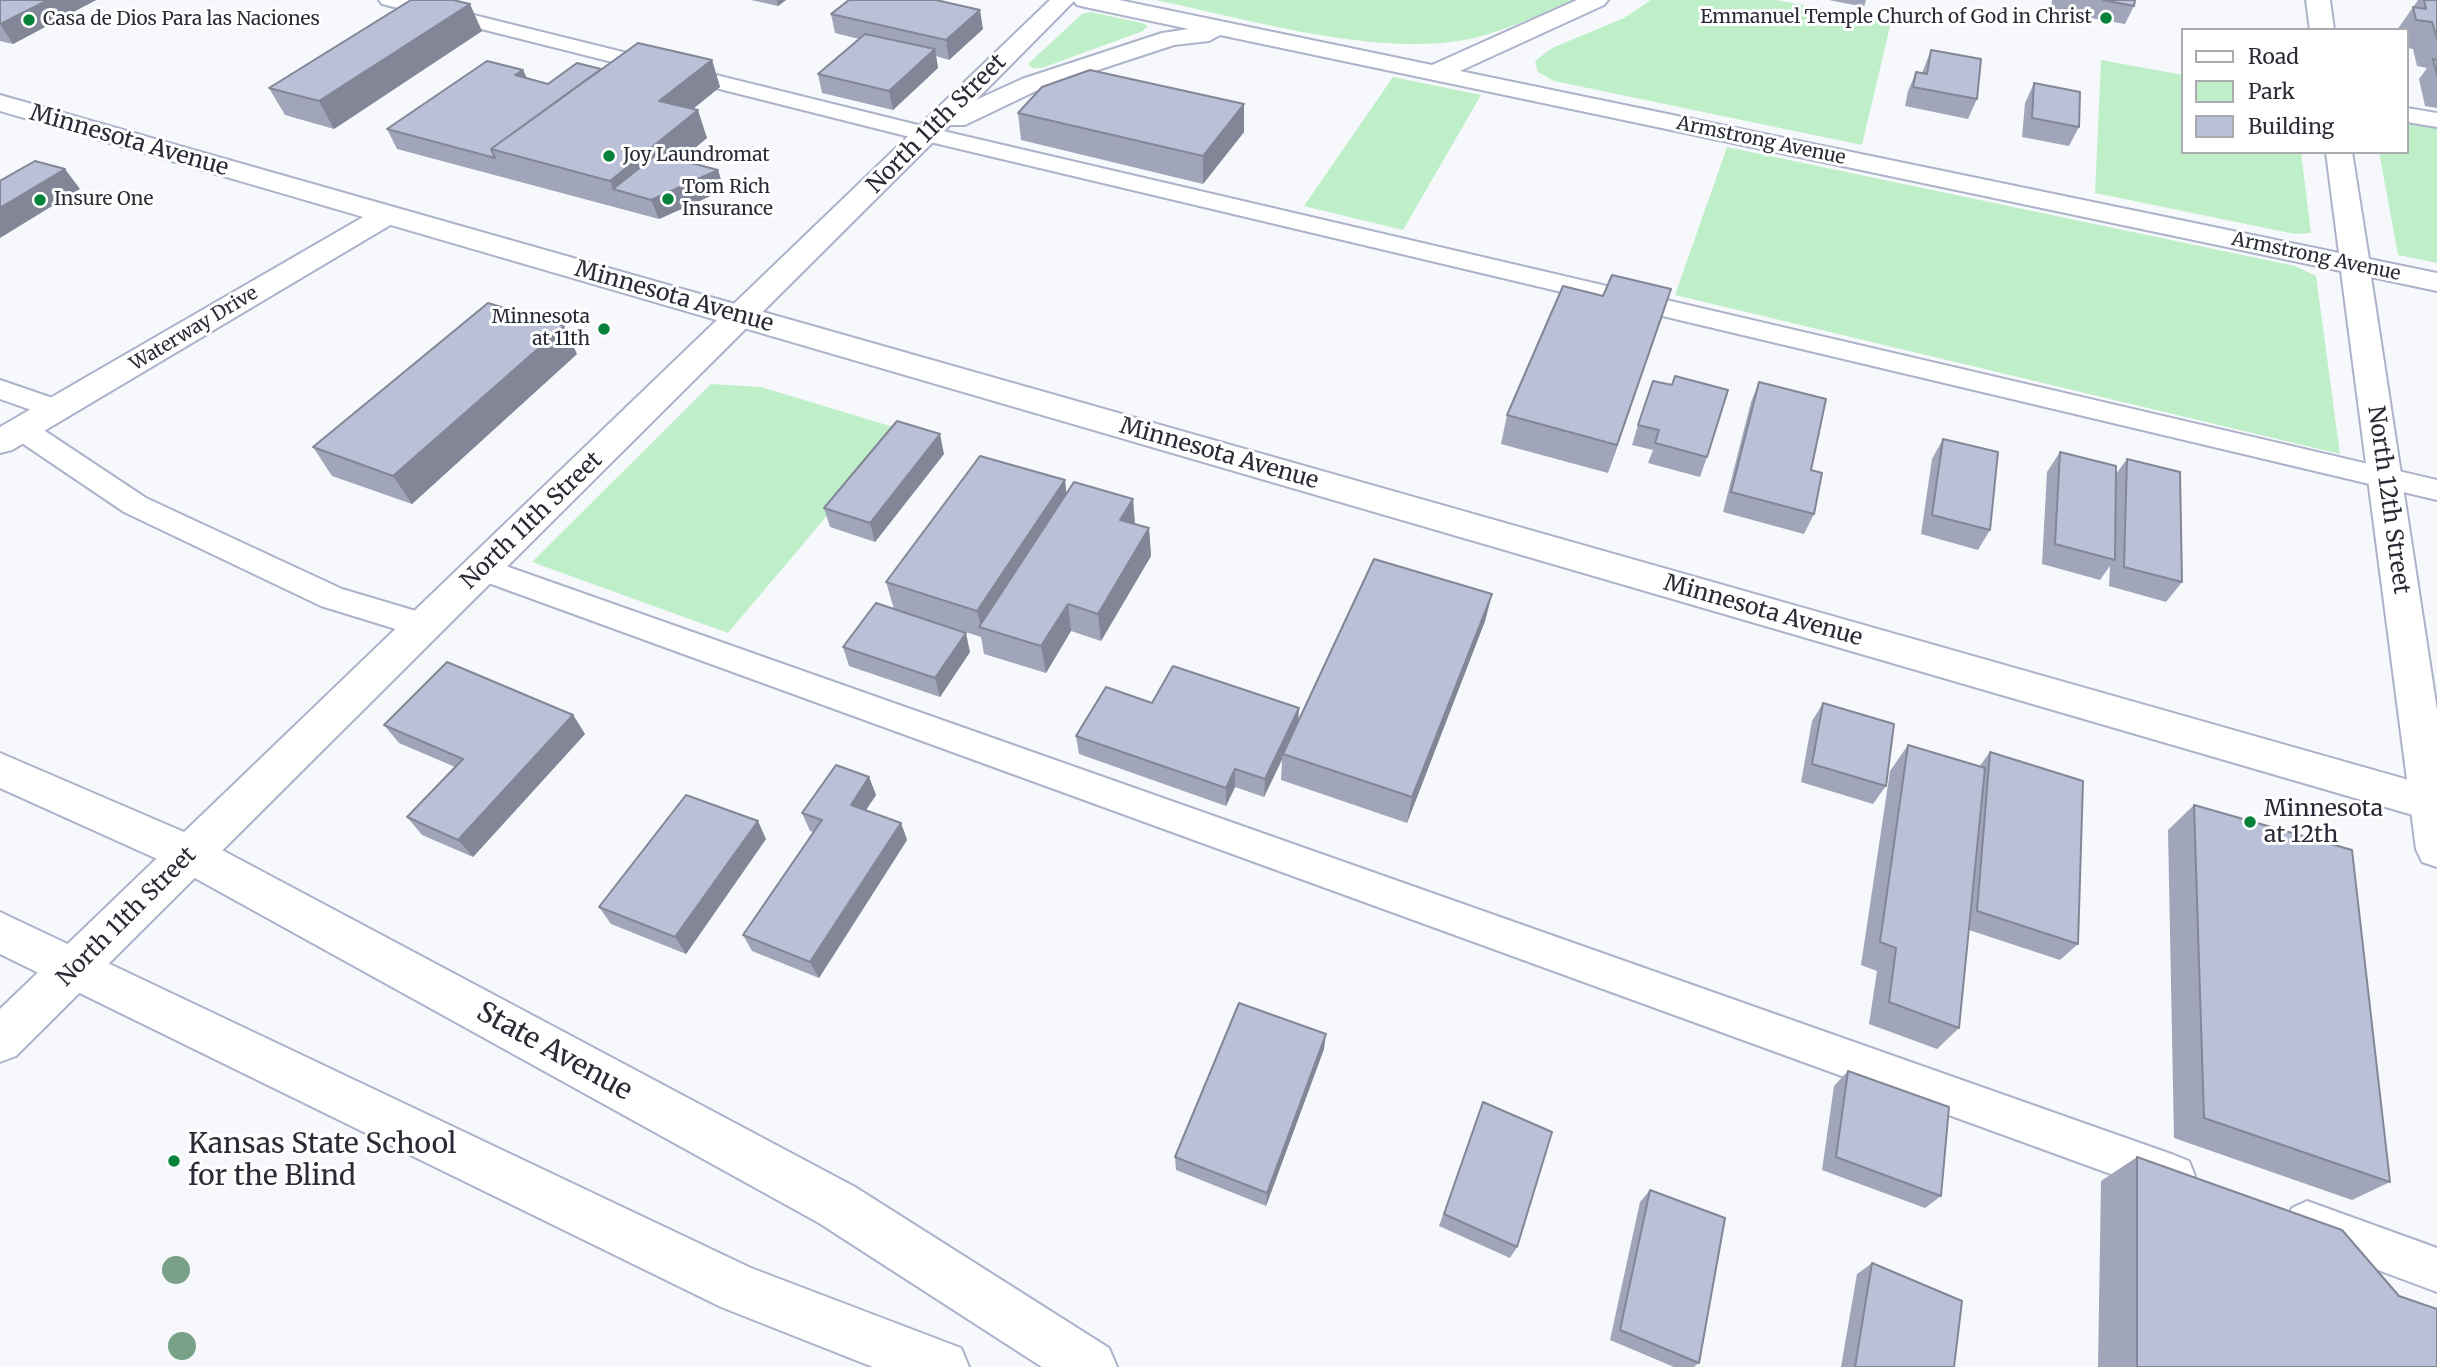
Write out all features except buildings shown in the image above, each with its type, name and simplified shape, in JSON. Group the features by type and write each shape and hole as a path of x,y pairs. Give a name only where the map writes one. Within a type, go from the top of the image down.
{"street":[{"name":"North 11th Street","path":"0,1040 742,317 1063,0"},
{"name":"Armstrong Avenue","path":"1085,0 2437,282"},
{"path":"1435,73 1596,0"},
{"path":"2318,0 2322,28"},
{"path":"926,134 1031,84 1171,38 1202,34 1250,34"},
{"name":"Minnesota Avenue","path":"0,103 2434,804"},
{"name":"North 12th Street","path":"2339,154 2434,804 2437,849"},
{"name":"Waterway Drive","path":"11,436 387,215"},
{"name":"State Avenue","path":"0,770 190,855 838,1205 1090,1367"},
{"path":"0,932 739,1289 942,1367"}],"lane":[{"path":"389,0 926,134 2437,490"},
{"path":"2409,115 2437,120"},
{"path":"0,389 57,410"},
{"path":"11,436 135,505 332,598 425,626"},
{"path":"483,569 2201,1185"},
{"path":"2280,1213 2437,1270"}],"green space":[{"path":"1155,0 1574,0 1483,36 1433,44 1394,44 1312,34"},
{"path":"1651,0 1776,0 1891,22 1862,145 1554,81 1538,72 1535,61 1552,48 1624,18"},
{"path":"1091,12 1148,26 1143,31 1042,68 1032,68 1028,64 1082,14"},
{"path":"2101,60 2182,75 2182,154 2301,154 2311,233 2295,234 2095,193"},
{"path":"1393,77 1481,95 1403,230 1304,206"},
{"path":"2409,120 2437,125 2437,263 2398,255 2379,154 2409,154"},
{"path":"1727,147 2295,266 2316,276 2340,454 1675,295"},
{"path":"711,384 761,387 900,429 728,633 532,562"}],"place":[{"name":"Emmanuel Temple Church of God in Christ","path":"2106,18"},
{"name":"Casa de Dios Para las Naciones","path":"29,20"},
{"name":"Joy Laundromat","path":"609,156"},
{"name":"Tom Rich Insurance","path":"668,199"},
{"name":"Insure One","path":"40,200"},
{"name":"Minnesota at 11th","path":"604,329"},
{"name":"Minnesota at 12th","path":"2250,822"},
{"name":"Kansas State School for the Blind","path":"174,1161"}]}
